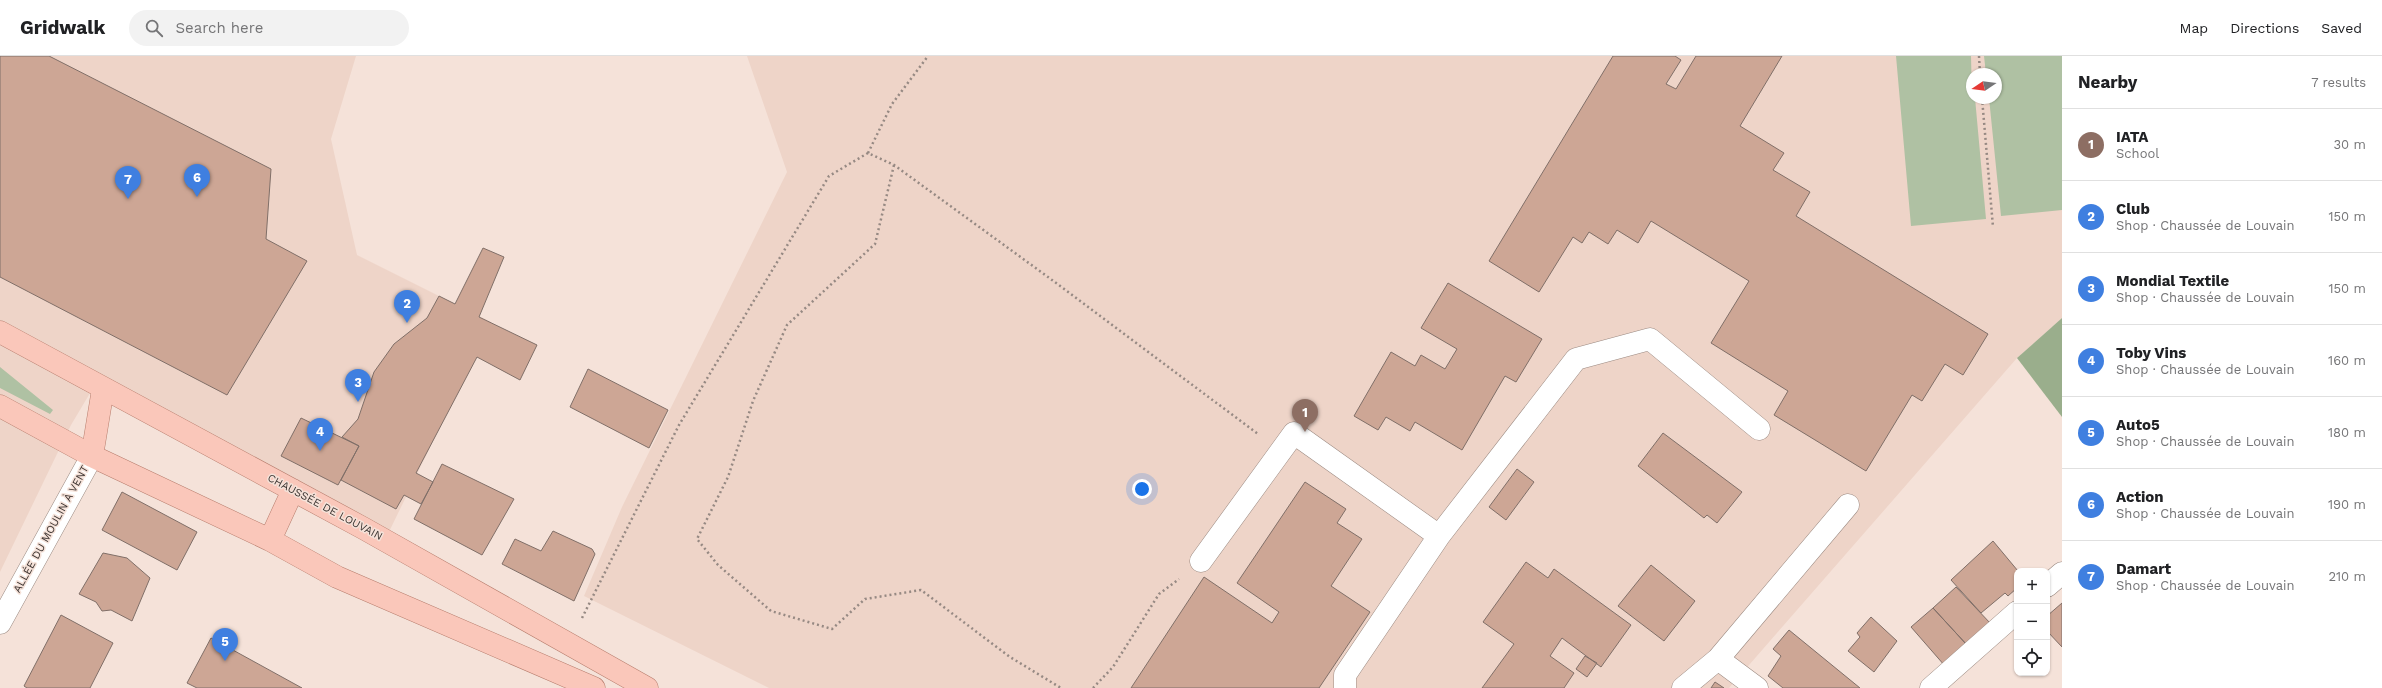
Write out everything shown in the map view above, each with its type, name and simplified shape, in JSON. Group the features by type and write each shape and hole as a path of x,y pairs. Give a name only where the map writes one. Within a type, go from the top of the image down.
{"main road":[{"name":"CHAUSSÉE DE LOUVAIN","path":"0,332 103,389 293,490 568,642 647,688"},
{"path":"92,456 103,389"},
{"path":"0,406 92,456 270,540 337,578 594,688"},
{"path":"270,540 293,490"}],"street":[{"path":"1345,688 1345,676 1439,536 1576,358 1650,339 1759,429"},
{"path":"1201,561 1294,433 1439,536"},
{"name":"ALLÉE DU MOULIN À VENT","path":"0,623 92,456"},
{"path":"1684,688 1718,659 1848,505"},
{"path":"2050,583 2062,573"},
{"path":"1931,688 2014,615"},
{"path":"1718,659 1757,688"}],"path":[{"path":"568,642 679,425 829,176 868,153 892,104 928,56"},
{"path":"1979,56 1980,68"},
{"path":"1983,104 1993,227"},
{"path":"868,153 894,165 1048,277 1260,436 1294,433"},
{"path":"894,165 875,244 787,325 753,401 728,477 697,539 718,565 771,610 832,629 865,599 921,590 1010,657 1061,688"},
{"path":"1093,688 1113,667 1160,594 1201,561"}],"shaded area":[{"path":"0,56 356,56 331,139 357,255 491,322 385,540 99,378 71,425 0,572"},
{"path":"747,56 2062,56 2062,318 2017,358 1729,688 769,688 584,596 622,507 787,172"}],"green space":[{"path":"1896,56 1971,56 1971,68 1966,68 1966,104 1976,104 1986,219 1911,226"},
{"path":"1984,56 2062,56 2062,210 2001,216 1990,104 2002,104 2002,68 1985,68"},
{"path":"2062,318 2062,417 2017,358"},
{"path":"0,367 53,410 50,414 0,388"}],"building":[{"path":"0,56 49,56 271,169 266,239 307,261 227,395 0,277"},
{"path":"1613,56 1675,56 1681,60 1666,84 1676,89 1696,56 1782,56 1740,126 1784,153 1773,170 1810,192 1796,216 1988,334 1963,375 1945,364 1922,401 1912,395 1866,471 1774,415 1788,391 1711,343 1749,281 1651,221 1638,243 1617,230 1608,244 1589,232 1582,243 1573,237 1539,292 1489,261"},
{"path":"483,248 504,257 479,317 537,345 520,380 477,357 416,473 433,482 421,504 404,495 396,509 341,480 359,446 342,437 358,419 374,372 394,344 427,318 439,296 455,304"},
{"path":"1448,283 1542,339 1516,382 1505,376 1462,450 1415,422 1410,431 1386,417 1378,430 1354,416 1391,352 1415,366 1421,355 1445,369 1457,349 1421,328"},
{"path":"588,369 668,410 649,448 570,407"},
{"path":"301,418 359,446 338,485 281,456"},
{"path":"1663,433 1742,492 1717,523 1707,515 1704,518 1638,466"},
{"path":"442,464 514,499 482,555 414,519"},
{"path":"1517,469 1534,482 1506,520 1489,507"},
{"path":"1305,482 1346,509 1337,523 1362,539 1331,586 1370,612 1319,688 1131,688 1204,577 1272,623 1279,612 1237,583"},
{"path":"122,492 197,532 177,570 102,530"},
{"path":"553,531 592,549 595,554 574,601 502,564 515,539 541,551"},
{"path":"1993,541 2016,568 2014,568 2014,591 2008,596 2005,593 1981,613 1951,580"},
{"path":"103,553 127,558 150,578 132,621 111,610 102,611 96,602 79,594"},
{"path":"1526,562 1548,578 1554,569 1631,625 1601,667 1562,638 1550,656 1574,673 1564,688 1482,688 1514,644 1483,622"},
{"path":"1651,565 1695,601 1664,641 1618,606"},
{"path":"1956,587 1991,624 1967,645 1933,608"},
{"path":"2062,603 2062,647 2050,634 2050,613"},
{"path":"1933,608 1967,645 1945,666 1911,627"},
{"path":"61,615 113,643 90,688 27,688 24,686"},
{"path":"1871,617 1897,641 1874,672 1848,651 1860,637 1857,633"},
{"path":"1789,630 1860,688 1783,688 1768,676 1781,656 1773,649"},
{"path":"211,638 302,688 197,688 187,683"},
{"path":"1585,656 1597,663 1587,677 1576,669"},
{"path":"1715,682 1724,688 1711,688"}],"place":[{"name":"Action","path":"197,197"},
{"name":"Damart","path":"128,199"},
{"name":"Club","path":"407,323"},
{"name":"Mondial Textile","path":"358,402"},
{"name":"IATA","path":"1305,432"},
{"name":"Toby Vins","path":"320,451"},
{"name":"Auto5","path":"225,661"}]}
